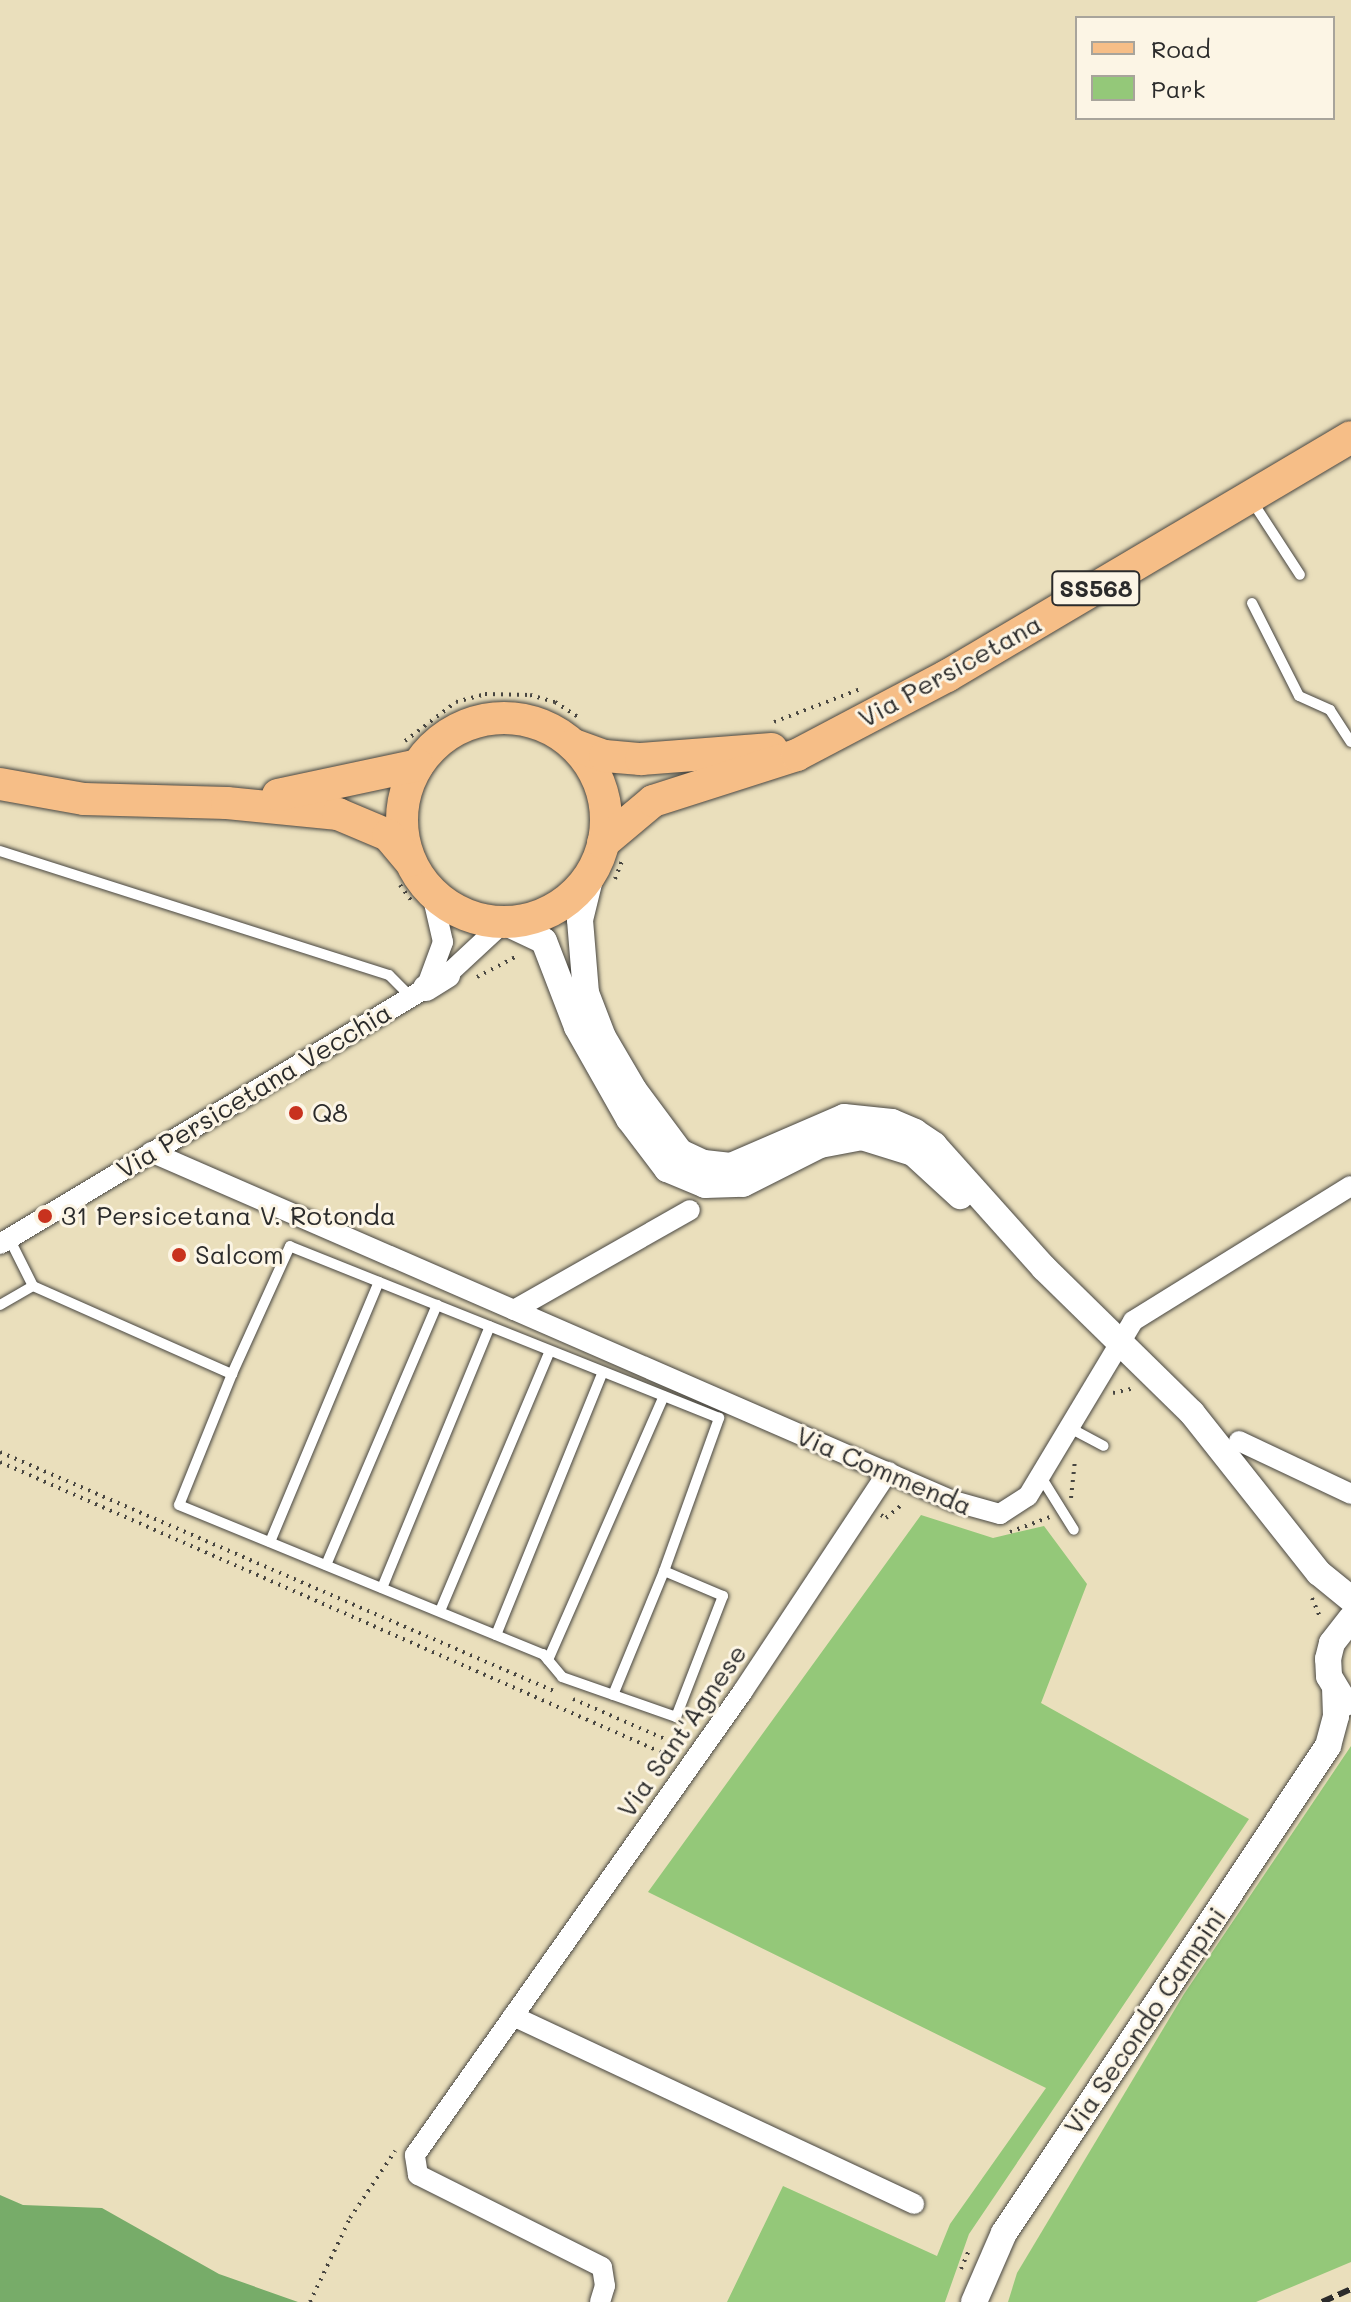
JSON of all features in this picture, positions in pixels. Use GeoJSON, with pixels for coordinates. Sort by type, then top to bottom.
{"type":"FeatureCollection","features":[{"type":"Feature","properties":{"kind":"main road","name":"Via Persicetana"},"geometry":{"type":"LineString","coordinates":[[504,922],[556,908],[598,857],[653,801],[759,770],[838,733],[947,676],[1351,437]]}},
{"type":"Feature","properties":{"kind":"main road","name":"Via Persicetana"},"geometry":{"type":"LineString","coordinates":[[409,755],[483,720],[532,721],[579,733],[605,756],[683,760],[750,754],[838,733]]}},
{"type":"Feature","properties":{"kind":"main road"},"geometry":{"type":"LineString","coordinates":[[579,733],[604,801],[598,857]]}},
{"type":"Feature","properties":{"kind":"main road"},"geometry":{"type":"LineString","coordinates":[[227,803],[409,755],[403,813],[403,871]]}},
{"type":"Feature","properties":{"kind":"main road"},"geometry":{"type":"LineString","coordinates":[[0,784],[84,799],[227,803],[351,818],[388,835],[403,871],[423,898],[465,914],[504,922]]}},
{"type":"Feature","properties":{"kind":"street"},"geometry":{"type":"LineString","coordinates":[[598,857],[580,920],[586,993],[626,1077],[680,1152],[704,1163],[731,1166],[832,1119],[866,1116],[892,1122],[934,1145],[1044,1268]]}},
{"type":"Feature","properties":{"kind":"street"},"geometry":{"type":"LineString","coordinates":[[423,898],[443,942],[428,987]]}},
{"type":"Feature","properties":{"kind":"street"},"geometry":{"type":"LineString","coordinates":[[504,922],[544,941],[577,1027],[629,1119],[667,1169],[705,1185],[743,1184],[834,1140],[875,1139],[913,1153],[1044,1268],[1202,1425],[1319,1573],[1351,1599]]}},
{"type":"Feature","properties":{"kind":"street","name":"Via Persicetana Vecchia"},"geometry":{"type":"LineString","coordinates":[[5,1241],[428,987],[504,922]]}},
{"type":"Feature","properties":{"kind":"street","name":"Via Commenda"},"geometry":{"type":"LineString","coordinates":[[151,1152],[982,1513],[1000,1514],[1017,1508],[1041,1477],[1120,1342],[1145,1311],[1351,1186]]}},
{"type":"Feature","properties":{"kind":"street"},"geometry":{"type":"LineString","coordinates":[[514,1310],[690,1210]]}},
{"type":"Feature","properties":{"kind":"street"},"geometry":{"type":"LineString","coordinates":[[1239,1441],[1351,1494]]}},
{"type":"Feature","properties":{"kind":"street","name":"Via Sant'Agnese"},"geometry":{"type":"LineString","coordinates":[[600,2302],[605,2276],[593,2260],[418,2175],[414,2164],[423,2142],[785,1630],[888,1472]]}},
{"type":"Feature","properties":{"kind":"street"},"geometry":{"type":"LineString","coordinates":[[1319,1573],[1333,1607],[1332,1643]]}},
{"type":"Feature","properties":{"kind":"street"},"geometry":{"type":"LineString","coordinates":[[1332,1643],[1351,1619]]}},
{"type":"Feature","properties":{"kind":"street","name":"Via Secondo Campini"},"geometry":{"type":"LineString","coordinates":[[974,2302],[1004,2233],[1328,1746],[1343,1700],[1329,1676],[1332,1643]]}},
{"type":"Feature","properties":{"kind":"street","name":"Via Secondo Campini"},"geometry":{"type":"LineString","coordinates":[[1328,1746],[1351,1729]]}},
{"type":"Feature","properties":{"kind":"street"},"geometry":{"type":"LineString","coordinates":[[513,2016],[914,2204]]}},
{"type":"Feature","properties":{"kind":"lane"},"geometry":{"type":"LineString","coordinates":[[1249,496],[1300,575]]}},
{"type":"Feature","properties":{"kind":"lane"},"geometry":{"type":"LineString","coordinates":[[1252,603],[1299,696],[1330,710],[1351,742]]}},
{"type":"Feature","properties":{"kind":"lane"},"geometry":{"type":"LineString","coordinates":[[0,851],[428,987]]}},
{"type":"Feature","properties":{"kind":"lane"},"geometry":{"type":"LineString","coordinates":[[5,1241],[33,1286],[232,1374]]}},
{"type":"Feature","properties":{"kind":"lane"},"geometry":{"type":"LineString","coordinates":[[613,1695],[664,1571],[719,1418],[290,1246],[232,1374],[179,1505],[496,1635],[548,1660],[562,1677],[613,1695],[676,1717],[723,1596],[664,1571]]}},
{"type":"Feature","properties":{"kind":"lane"},"geometry":{"type":"LineString","coordinates":[[270,1542],[379,1282]]}},
{"type":"Feature","properties":{"kind":"lane"},"geometry":{"type":"LineString","coordinates":[[0,1305],[33,1286]]}},
{"type":"Feature","properties":{"kind":"lane"},"geometry":{"type":"LineString","coordinates":[[326,1565],[437,1305]]}},
{"type":"Feature","properties":{"kind":"lane"},"geometry":{"type":"LineString","coordinates":[[382,1588],[490,1326]]}},
{"type":"Feature","properties":{"kind":"lane"},"geometry":{"type":"LineString","coordinates":[[440,1611],[550,1351]]}},
{"type":"Feature","properties":{"kind":"lane"},"geometry":{"type":"LineString","coordinates":[[496,1635],[603,1372]]}},
{"type":"Feature","properties":{"kind":"lane"},"geometry":{"type":"LineString","coordinates":[[548,1660],[664,1396]]}},
{"type":"Feature","properties":{"kind":"lane"},"geometry":{"type":"LineString","coordinates":[[1070,1428],[1104,1446]]}},
{"type":"Feature","properties":{"kind":"lane"},"geometry":{"type":"LineString","coordinates":[[1041,1477],[1074,1530]]}},
{"type":"Feature","properties":{"kind":"path"},"geometry":{"type":"LineString","coordinates":[[768,723],[874,684]]}},
{"type":"Feature","properties":{"kind":"path"},"geometry":{"type":"LineString","coordinates":[[409,755],[456,702],[485,694],[530,695],[555,702],[579,733]]}},
{"type":"Feature","properties":{"kind":"path"},"geometry":{"type":"LineString","coordinates":[[403,871],[423,898]]}},
{"type":"Feature","properties":{"kind":"path"},"geometry":{"type":"LineString","coordinates":[[0,1452],[692,1751]]}},
{"type":"Feature","properties":{"kind":"path"},"geometry":{"type":"LineString","coordinates":[[0,1462],[684,1762]]}},
{"type":"Feature","properties":{"kind":"green space"},"geometry":{"type":"Polygon","coordinates":[[[921,1515],[993,1538],[1044,1526],[1087,1584],[1041,1703],[1249,1819],[969,2234],[945,2302],[727,2302],[783,2186],[937,2256],[950,2224],[1046,2088],[648,1892],[921,1515]]]}},
{"type":"Feature","properties":{"kind":"green space"},"geometry":{"type":"Polygon","coordinates":[[[1351,1746],[1351,2262],[1256,2302],[1008,2302],[1017,2273],[1184,1994],[1351,1746]]]}},
{"type":"Feature","properties":{"kind":"green space"},"geometry":{"type":"Polygon","coordinates":[[[0,2195],[23,2205],[102,2208],[219,2274],[298,2302],[0,2302],[0,2195]]]}},
{"type":"Feature","properties":{"kind":"railway"},"geometry":{"type":"LineString","coordinates":[[1322,2302],[1351,2289]]}},
{"type":"Feature","properties":{"kind":"place","name":"Q8"},"geometry":{"type":"Point","coordinates":[296,1113]}},
{"type":"Feature","properties":{"kind":"place","name":"31 Persicetana V. Rotonda"},"geometry":{"type":"Point","coordinates":[45,1216]}},
{"type":"Feature","properties":{"kind":"place","name":"Salcom"},"geometry":{"type":"Point","coordinates":[179,1255]}}]}
